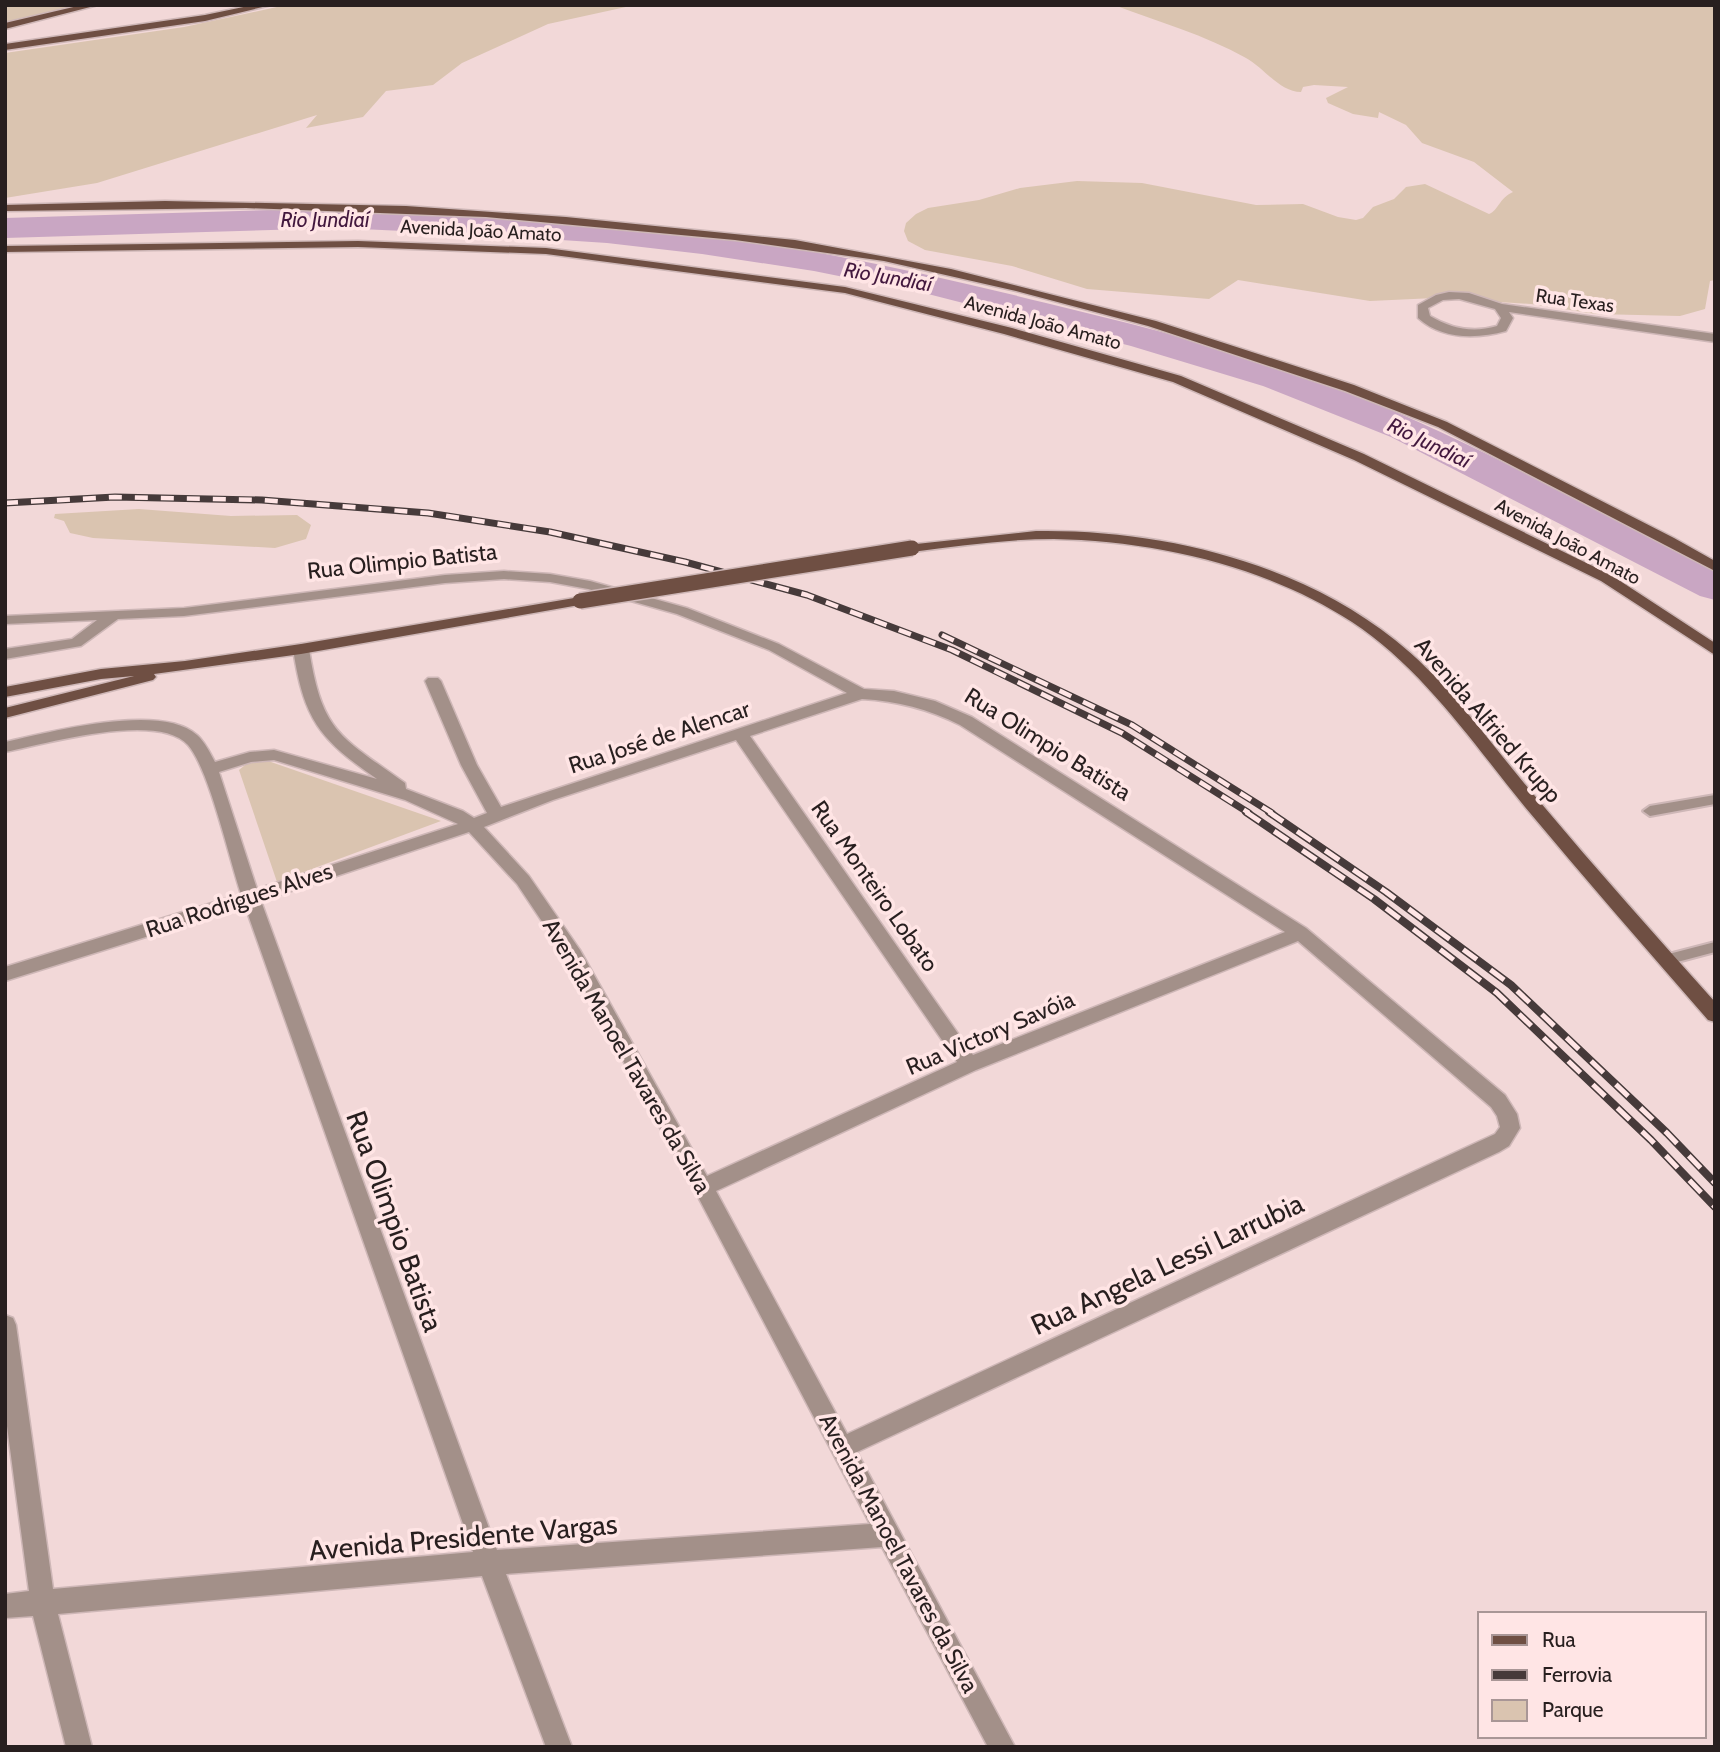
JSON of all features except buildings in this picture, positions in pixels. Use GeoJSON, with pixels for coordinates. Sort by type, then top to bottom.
{"type":"FeatureCollection","features":[{"type":"Feature","properties":{"kind":"main road"},"geometry":{"type":"LineString","coordinates":[[5,26],[94,5]]}},
{"type":"Feature","properties":{"kind":"main road"},"geometry":{"type":"LineString","coordinates":[[225,14],[247,5]]}},
{"type":"Feature","properties":{"kind":"main road"},"geometry":{"type":"LineString","coordinates":[[8,47],[225,14],[267,5]]}},
{"type":"Feature","properties":{"kind":"main road","name":"Avenida João Amato"},"geometry":{"type":"LineString","coordinates":[[5,208],[151,203],[366,208],[565,219],[711,234],[881,258],[1043,296],[1210,342],[1418,414],[1673,542],[1715,567]]}},
{"type":"Feature","properties":{"kind":"main road","name":"Avenida João Amato"},"geometry":{"type":"LineString","coordinates":[[5,249],[358,244],[546,251],[845,290],[1008,331],[1177,379],[1359,457],[1606,579],[1715,650]]}},
{"type":"Feature","properties":{"kind":"main road","name":"Avenida Alfried Krupp"},"geometry":{"type":"LineString","coordinates":[[185,666],[987,538],[1042,536],[1118,539],[1177,549],[1263,573],[1326,600],[1391,643],[1452,706],[1532,804],[1715,1015]]}},
{"type":"Feature","properties":{"kind":"main road"},"geometry":{"type":"LineString","coordinates":[[5,692],[101,674],[185,666]]}},
{"type":"Feature","properties":{"kind":"main road"},"geometry":{"type":"LineString","coordinates":[[5,713],[185,666]]}},
{"type":"Feature","properties":{"kind":"street","name":"Rua Texas"},"geometry":{"type":"LineString","coordinates":[[1499,307],[1507,318],[1502,328],[1485,334],[1462,334],[1439,328],[1424,318],[1422,307],[1432,299],[1466,296],[1499,307],[1715,338]]}},
{"type":"Feature","properties":{"kind":"street","name":"Rua Olimpio Batista"},"geometry":{"type":"LineString","coordinates":[[9,620],[184,612],[274,603],[444,579],[504,575],[550,578],[590,585],[682,611],[774,647],[861,694],[894,696],[934,706],[966,721],[1300,933],[1498,1101],[1507,1114],[1510,1128]]}},
{"type":"Feature","properties":{"kind":"street"},"geometry":{"type":"LineString","coordinates":[[5,654],[76,643],[114,615]]}},
{"type":"Feature","properties":{"kind":"street"},"geometry":{"type":"LineString","coordinates":[[301,649],[307,688],[322,724],[345,747],[411,796]]}},
{"type":"Feature","properties":{"kind":"street"},"geometry":{"type":"LineString","coordinates":[[433,681],[469,765],[497,815]]}},
{"type":"Feature","properties":{"kind":"street","name":"Rua José de Alencar"},"geometry":{"type":"LineString","coordinates":[[472,825],[861,694]]}},
{"type":"Feature","properties":{"kind":"street"},"geometry":{"type":"LineString","coordinates":[[5,747],[118,726],[156,724],[180,730],[191,738],[208,770],[250,898]]}},
{"type":"Feature","properties":{"kind":"street","name":"Rua Monteiro Lobato"},"geometry":{"type":"LineString","coordinates":[[741,735],[969,1065]]}},
{"type":"Feature","properties":{"kind":"street","name":"Avenida Manoel Tavares da Silva"},"geometry":{"type":"LineString","coordinates":[[208,770],[250,757],[274,755],[411,796],[457,815],[472,825],[523,880],[574,954],[703,1187],[1002,1747]]}},
{"type":"Feature","properties":{"kind":"street","name":"Rua Rodrigues Alves"},"geometry":{"type":"LineString","coordinates":[[5,974],[472,825]]}},
{"type":"Feature","properties":{"kind":"street","name":"Rua Olimpio Batista"},"geometry":{"type":"LineString","coordinates":[[250,898],[488,1563]]}},
{"type":"Feature","properties":{"kind":"street","name":"Rua Victory Savóia"},"geometry":{"type":"LineString","coordinates":[[703,1187],[969,1065],[1300,933]]}},
{"type":"Feature","properties":{"kind":"street","name":"Rua Angela Lessi Larrubia"},"geometry":{"type":"LineString","coordinates":[[844,1447],[1492,1146],[1502,1140],[1510,1128]]}},
{"type":"Feature","properties":{"kind":"street"},"geometry":{"type":"LineString","coordinates":[[5,1325],[43,1604],[79,1747]]}},
{"type":"Feature","properties":{"kind":"street","name":"Avenida Presidente Vargas"},"geometry":{"type":"LineString","coordinates":[[5,1606],[488,1563],[889,1535]]}},
{"type":"Feature","properties":{"kind":"street"},"geometry":{"type":"LineString","coordinates":[[488,1563],[559,1747]]}},
{"type":"Feature","properties":{"kind":"lane"},"geometry":{"type":"LineString","coordinates":[[1650,811],[1715,799]]}},
{"type":"Feature","properties":{"kind":"lane"},"geometry":{"type":"LineString","coordinates":[[1666,960],[1712,951]]}},
{"type":"Feature","properties":{"kind":"green space"},"geometry":{"type":"Polygon","coordinates":[[[5,5],[82,5],[5,22],[5,5]]]}},
{"type":"Feature","properties":{"kind":"green space"},"geometry":{"type":"Polygon","coordinates":[[[286,5],[635,5],[548,24],[462,63],[433,85],[386,91],[363,117],[306,128],[317,115],[97,183],[5,198],[5,53],[184,27],[286,5]]]}},
{"type":"Feature","properties":{"kind":"green space"},"geometry":{"type":"Polygon","coordinates":[[[1114,5],[1715,5],[1715,280],[1710,281],[1705,309],[1680,316],[1596,314],[1499,302],[1462,294],[1370,301],[1238,280],[1209,299],[1087,289],[1012,266],[925,250],[908,241],[904,231],[906,223],[928,208],[979,200],[1020,188],[1077,181],[1142,183],[1256,205],[1303,204],[1338,217],[1356,220],[1363,218],[1373,207],[1394,199],[1406,187],[1425,184],[1489,214],[1513,192],[1474,162],[1422,143],[1406,125],[1379,112],[1378,118],[1353,114],[1328,103],[1326,98],[1348,87],[1314,85],[1303,87],[1301,92],[1293,91],[1279,84],[1253,62],[1230,50],[1114,5]]]}},
{"type":"Feature","properties":{"kind":"green space"},"geometry":{"type":"Polygon","coordinates":[[[139,509],[231,516],[297,515],[311,525],[306,539],[275,548],[93,538],[70,533],[64,521],[54,518],[55,514],[139,509]]]}},
{"type":"Feature","properties":{"kind":"green space"},"geometry":{"type":"Polygon","coordinates":[[[267,760],[441,821],[277,882],[239,770],[250,761],[267,760]]]}},
{"type":"Feature","properties":{"kind":"waterway","name":"Rio Jundiaí"},"geometry":{"type":"LineString","coordinates":[[5,228],[339,218],[468,224],[607,233],[702,244],[814,261],[929,284],[1144,338],[1276,378],[1405,429],[1715,587]]}},
{"type":"Feature","properties":{"kind":"railway"},"geometry":{"type":"LineString","coordinates":[[5,503],[115,497],[262,500],[428,513],[550,532],[685,562],[807,595],[952,650],[1122,733],[1249,813]]}},
{"type":"Feature","properties":{"kind":"railway"},"geometry":{"type":"LineString","coordinates":[[942,635],[1132,725],[1272,813]]}},
{"type":"Feature","properties":{"kind":"railway"},"geometry":{"type":"LineString","coordinates":[[1246,812],[1374,899],[1497,993],[1651,1140],[1715,1207]]}},
{"type":"Feature","properties":{"kind":"railway"},"geometry":{"type":"LineString","coordinates":[[1269,812],[1386,892],[1511,985],[1667,1133],[1715,1183]]}}]}
